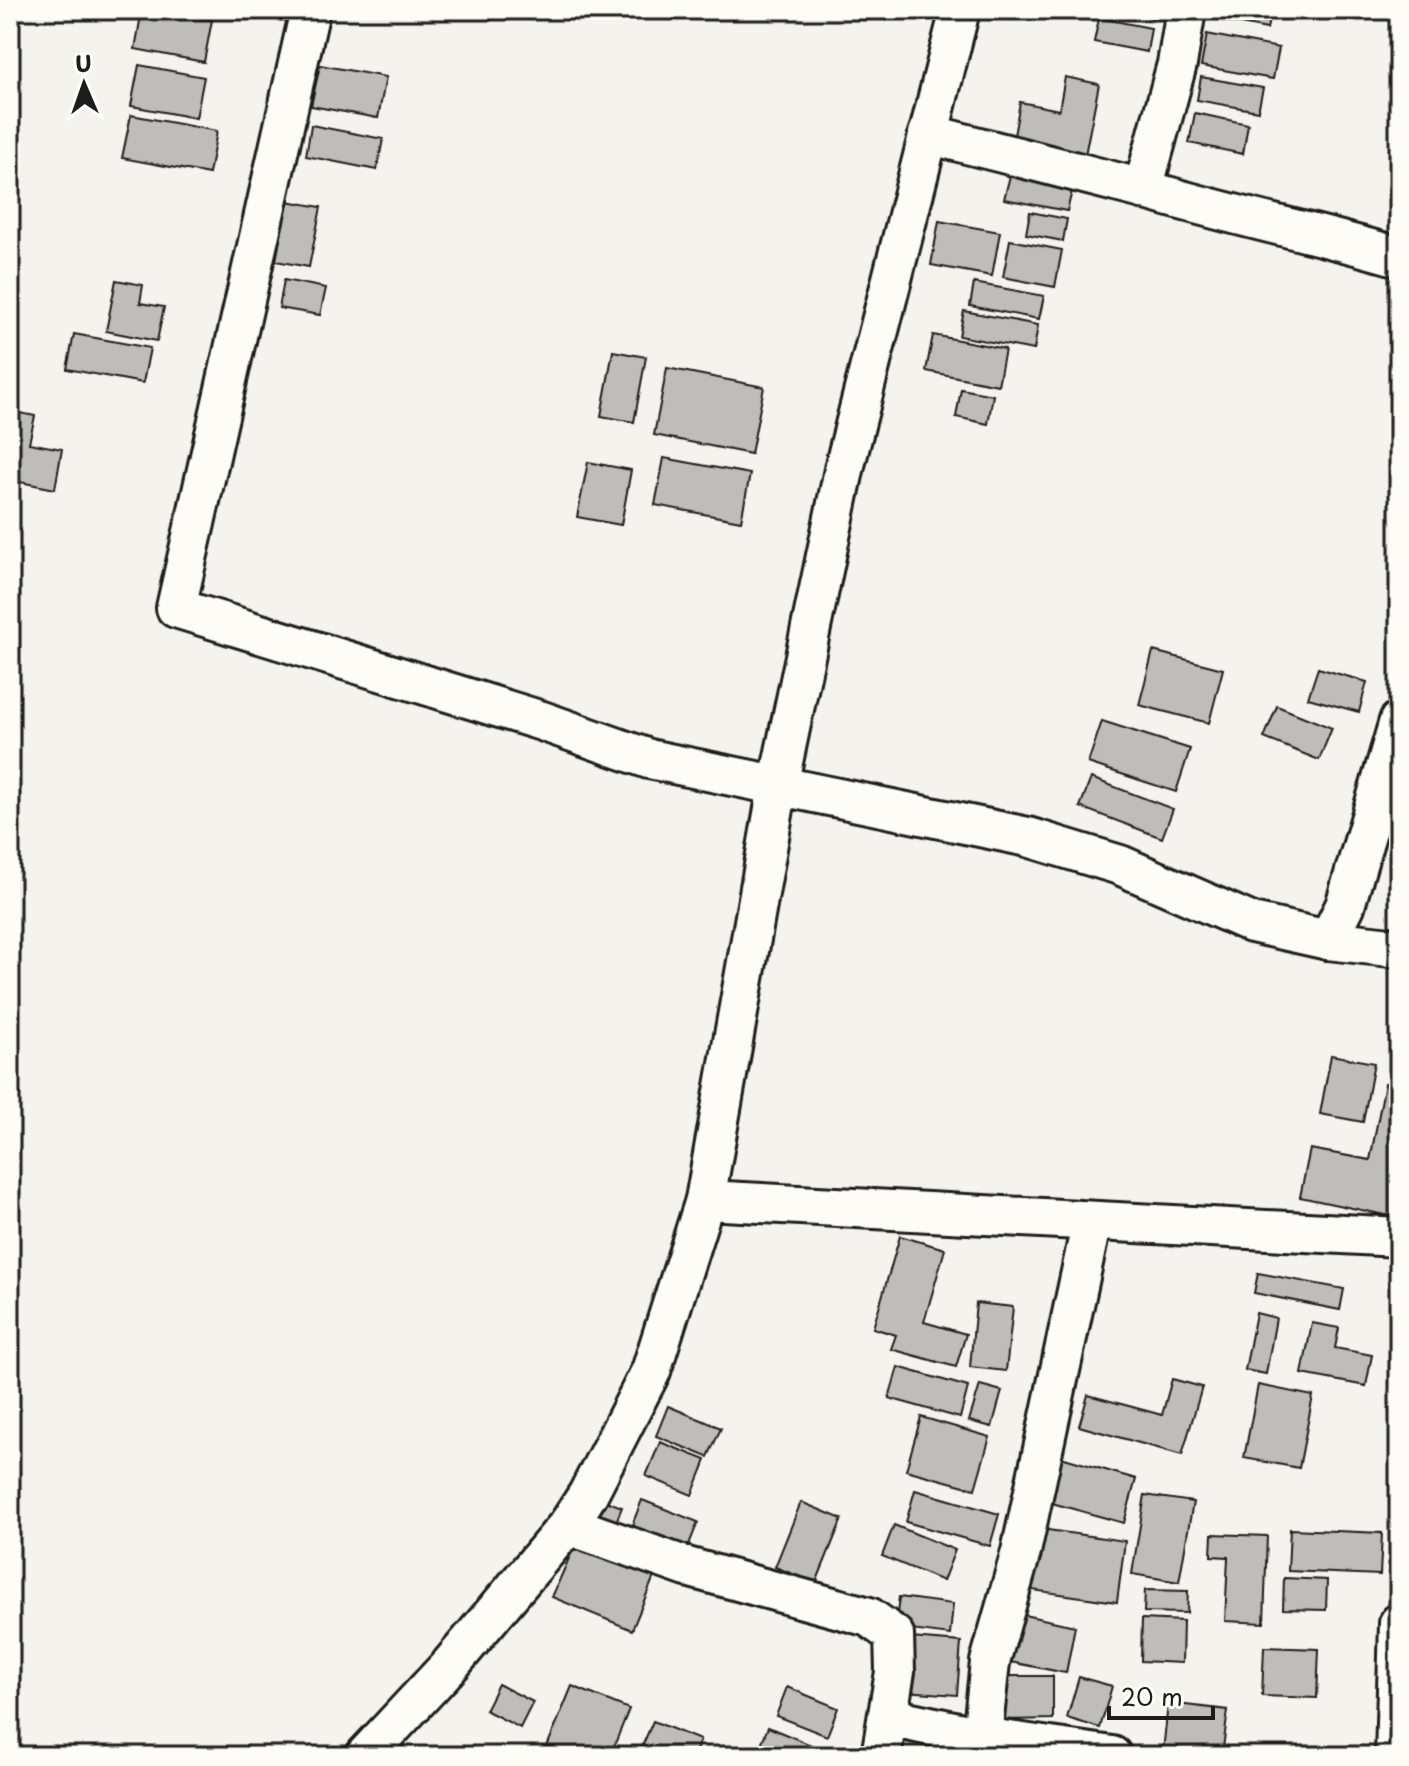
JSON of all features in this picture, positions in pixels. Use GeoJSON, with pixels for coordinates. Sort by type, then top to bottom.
{"type":"FeatureCollection","features":[{"type":"Feature","properties":{"kind":"street"},"geometry":{"type":"LineString","coordinates":[[310,10],[176,608],[542,721],[649,759],[893,806],[1028,837],[1120,865],[1252,923],[1328,940],[1399,948]]}},
{"type":"Feature","properties":{"kind":"street"},"geometry":{"type":"LineString","coordinates":[[365,1756],[451,1664],[568,1525],[588,1494],[651,1371],[705,1200],[778,786],[845,465],[960,10]]}},
{"type":"Feature","properties":{"kind":"street"},"geometry":{"type":"LineString","coordinates":[[1143,189],[1177,64],[1186,10]]}},
{"type":"Feature","properties":{"kind":"street"},"geometry":{"type":"LineString","coordinates":[[928,134],[1143,189],[1228,215],[1307,230],[1399,257]]}},
{"type":"Feature","properties":{"kind":"street"},"geometry":{"type":"LineString","coordinates":[[1328,940],[1345,906],[1399,721]]}},
{"type":"Feature","properties":{"kind":"street"},"geometry":{"type":"LineString","coordinates":[[705,1200],[1399,1237]]}},
{"type":"Feature","properties":{"kind":"street"},"geometry":{"type":"LineString","coordinates":[[982,1737],[990,1662],[1021,1552],[1092,1221]]}},
{"type":"Feature","properties":{"kind":"street"},"geometry":{"type":"LineString","coordinates":[[568,1525],[687,1567],[878,1621],[894,1635],[896,1649],[881,1756]]}},
{"type":"Feature","properties":{"kind":"street"},"geometry":{"type":"LineString","coordinates":[[1395,1756],[1399,1623]]}},
{"type":"Feature","properties":{"kind":"street"},"geometry":{"type":"LineString","coordinates":[[888,1717],[982,1737],[1112,1756]]}},
{"type":"Feature","properties":{"kind":"building"},"geometry":{"type":"Polygon","coordinates":[[[142,10],[212,20],[204,62],[135,49],[142,10]]]}},
{"type":"Feature","properties":{"kind":"building"},"geometry":{"type":"Polygon","coordinates":[[[1108,10],[1160,10],[1158,19],[1108,10]]]}},
{"type":"Feature","properties":{"kind":"building"},"geometry":{"type":"Polygon","coordinates":[[[1206,10],[1271,10],[1267,29],[1204,17],[1206,10]]]}},
{"type":"Feature","properties":{"kind":"building"},"geometry":{"type":"Polygon","coordinates":[[[1099,18],[1151,28],[1147,52],[1094,42],[1099,18]]]}},
{"type":"Feature","properties":{"kind":"building"},"geometry":{"type":"Polygon","coordinates":[[[1207,34],[1279,48],[1273,79],[1201,66],[1207,34]]]}},
{"type":"Feature","properties":{"kind":"building"},"geometry":{"type":"Polygon","coordinates":[[[139,65],[204,77],[196,118],[131,106],[139,65]]]}},
{"type":"Feature","properties":{"kind":"building"},"geometry":{"type":"Polygon","coordinates":[[[320,65],[386,77],[378,118],[311,106],[320,65]]]}},
{"type":"Feature","properties":{"kind":"building"},"geometry":{"type":"Polygon","coordinates":[[[1065,77],[1099,84],[1084,160],[1012,147],[1020,102],[1059,110],[1065,77]]]}},
{"type":"Feature","properties":{"kind":"building"},"geometry":{"type":"Polygon","coordinates":[[[1201,77],[1263,88],[1258,111],[1197,100],[1201,77]]]}},
{"type":"Feature","properties":{"kind":"building"},"geometry":{"type":"Polygon","coordinates":[[[1195,113],[1248,124],[1243,154],[1189,143],[1195,113]]]}},
{"type":"Feature","properties":{"kind":"building"},"geometry":{"type":"Polygon","coordinates":[[[131,115],[217,131],[209,174],[122,158],[131,115]]]}},
{"type":"Feature","properties":{"kind":"building"},"geometry":{"type":"Polygon","coordinates":[[[311,125],[383,139],[377,170],[306,156],[311,125]]]}},
{"type":"Feature","properties":{"kind":"building"},"geometry":{"type":"Polygon","coordinates":[[[1011,172],[1074,183],[1067,211],[1004,199],[1011,172]]]}},
{"type":"Feature","properties":{"kind":"building"},"geometry":{"type":"Polygon","coordinates":[[[287,201],[321,207],[309,267],[276,261],[287,201]]]}},
{"type":"Feature","properties":{"kind":"building"},"geometry":{"type":"Polygon","coordinates":[[[1030,212],[1067,219],[1063,241],[1026,234],[1030,212]]]}},
{"type":"Feature","properties":{"kind":"building"},"geometry":{"type":"Polygon","coordinates":[[[939,221],[1000,232],[992,276],[931,265],[939,221]]]}},
{"type":"Feature","properties":{"kind":"building"},"geometry":{"type":"Polygon","coordinates":[[[1010,240],[1062,250],[1055,287],[1003,277],[1010,240]]]}},
{"type":"Feature","properties":{"kind":"building"},"geometry":{"type":"Polygon","coordinates":[[[116,280],[143,285],[140,303],[164,307],[157,341],[106,331],[116,280]]]}},
{"type":"Feature","properties":{"kind":"building"},"geometry":{"type":"Polygon","coordinates":[[[284,280],[326,288],[320,315],[279,308],[284,280]]]}},
{"type":"Feature","properties":{"kind":"building"},"geometry":{"type":"Polygon","coordinates":[[[974,283],[1044,296],[1039,319],[970,306],[974,283]]]}},
{"type":"Feature","properties":{"kind":"building"},"geometry":{"type":"Polygon","coordinates":[[[964,311],[1038,325],[1034,350],[959,336],[964,311]]]}},
{"type":"Feature","properties":{"kind":"building"},"geometry":{"type":"Polygon","coordinates":[[[74,334],[150,348],[143,383],[67,369],[74,334]]]}},
{"type":"Feature","properties":{"kind":"building"},"geometry":{"type":"Polygon","coordinates":[[[933,335],[1005,349],[998,385],[926,371],[933,335]]]}},
{"type":"Feature","properties":{"kind":"building"},"geometry":{"type":"Polygon","coordinates":[[[613,351],[646,357],[634,422],[601,416],[613,351]]]}},
{"type":"Feature","properties":{"kind":"building"},"geometry":{"type":"Polygon","coordinates":[[[667,368],[764,387],[751,454],[654,435],[667,368]]]}},
{"type":"Feature","properties":{"kind":"building"},"geometry":{"type":"Polygon","coordinates":[[[961,389],[993,395],[988,424],[956,417],[961,389]]]}},
{"type":"Feature","properties":{"kind":"building"},"geometry":{"type":"Polygon","coordinates":[[[10,411],[35,416],[29,443],[62,449],[55,489],[10,480],[10,411]]]}},
{"type":"Feature","properties":{"kind":"building"},"geometry":{"type":"Polygon","coordinates":[[[664,458],[750,474],[741,521],[655,505],[664,458]]]}},
{"type":"Feature","properties":{"kind":"building"},"geometry":{"type":"Polygon","coordinates":[[[588,462],[631,470],[621,525],[577,517],[588,462]]]}},
{"type":"Feature","properties":{"kind":"building"},"geometry":{"type":"Polygon","coordinates":[[[1153,651],[1223,669],[1209,723],[1139,705],[1153,651]]]}},
{"type":"Feature","properties":{"kind":"building"},"geometry":{"type":"Polygon","coordinates":[[[1318,668],[1367,682],[1359,712],[1308,698],[1318,668]]]}},
{"type":"Feature","properties":{"kind":"building"},"geometry":{"type":"Polygon","coordinates":[[[1277,706],[1332,728],[1319,760],[1264,738],[1277,706]]]}},
{"type":"Feature","properties":{"kind":"building"},"geometry":{"type":"Polygon","coordinates":[[[1102,721],[1190,749],[1176,792],[1088,763],[1102,721]]]}},
{"type":"Feature","properties":{"kind":"building"},"geometry":{"type":"Polygon","coordinates":[[[1091,778],[1173,809],[1162,838],[1080,807],[1091,778]]]}},
{"type":"Feature","properties":{"kind":"building"},"geometry":{"type":"Polygon","coordinates":[[[1331,1055],[1374,1063],[1363,1122],[1320,1114],[1331,1055]]]}},
{"type":"Feature","properties":{"kind":"building"},"geometry":{"type":"Polygon","coordinates":[[[1385,1083],[1399,1086],[1399,1218],[1300,1197],[1310,1149],[1370,1160],[1385,1083]]]}},
{"type":"Feature","properties":{"kind":"building"},"geometry":{"type":"Polygon","coordinates":[[[900,1236],[945,1249],[924,1322],[966,1334],[956,1367],[891,1349],[896,1335],[873,1328],[900,1236]]]}},
{"type":"Feature","properties":{"kind":"building"},"geometry":{"type":"Polygon","coordinates":[[[1258,1273],[1344,1289],[1340,1310],[1254,1293],[1258,1273]]]}},
{"type":"Feature","properties":{"kind":"building"},"geometry":{"type":"Polygon","coordinates":[[[976,1303],[1013,1307],[1006,1371],[970,1367],[976,1303]]]}},
{"type":"Feature","properties":{"kind":"building"},"geometry":{"type":"Polygon","coordinates":[[[1256,1313],[1276,1318],[1266,1374],[1245,1370],[1256,1313]]]}},
{"type":"Feature","properties":{"kind":"building"},"geometry":{"type":"Polygon","coordinates":[[[1312,1323],[1339,1328],[1335,1348],[1372,1355],[1366,1386],[1302,1374],[1312,1323]]]}},
{"type":"Feature","properties":{"kind":"building"},"geometry":{"type":"Polygon","coordinates":[[[898,1367],[968,1387],[960,1418],[889,1398],[898,1367]]]}},
{"type":"Feature","properties":{"kind":"building"},"geometry":{"type":"Polygon","coordinates":[[[1172,1379],[1202,1387],[1182,1455],[1079,1426],[1088,1395],[1162,1415],[1172,1379]]]}},
{"type":"Feature","properties":{"kind":"building"},"geometry":{"type":"Polygon","coordinates":[[[980,1385],[1002,1391],[992,1427],[969,1421],[980,1385]]]}},
{"type":"Feature","properties":{"kind":"building"},"geometry":{"type":"Polygon","coordinates":[[[1258,1385],[1313,1396],[1299,1468],[1244,1458],[1258,1385]]]}},
{"type":"Feature","properties":{"kind":"building"},"geometry":{"type":"Polygon","coordinates":[[[668,1406],[721,1428],[708,1457],[656,1436],[668,1406]]]}},
{"type":"Feature","properties":{"kind":"building"},"geometry":{"type":"Polygon","coordinates":[[[921,1417],[990,1437],[975,1489],[906,1470],[921,1417]]]}},
{"type":"Feature","properties":{"kind":"building"},"geometry":{"type":"Polygon","coordinates":[[[660,1442],[706,1460],[692,1495],[646,1476],[660,1442]]]}},
{"type":"Feature","properties":{"kind":"building"},"geometry":{"type":"Polygon","coordinates":[[[1054,1455],[1136,1479],[1124,1523],[1041,1500],[1054,1455]]]}},
{"type":"Feature","properties":{"kind":"building"},"geometry":{"type":"Polygon","coordinates":[[[915,1490],[999,1514],[990,1546],[906,1522],[915,1490]]]}},
{"type":"Feature","properties":{"kind":"building"},"geometry":{"type":"Polygon","coordinates":[[[1145,1495],[1193,1502],[1179,1582],[1132,1574],[1145,1495]]]}},
{"type":"Feature","properties":{"kind":"building"},"geometry":{"type":"Polygon","coordinates":[[[598,1498],[622,1507],[612,1532],[589,1522],[598,1498]]]}},
{"type":"Feature","properties":{"kind":"building"},"geometry":{"type":"Polygon","coordinates":[[[642,1500],[698,1522],[684,1557],[628,1535],[642,1500]]]}},
{"type":"Feature","properties":{"kind":"building"},"geometry":{"type":"Polygon","coordinates":[[[801,1502],[842,1519],[816,1583],[775,1567],[801,1502]]]}},
{"type":"Feature","properties":{"kind":"building"},"geometry":{"type":"Polygon","coordinates":[[[894,1525],[955,1550],[943,1581],[882,1556],[894,1525]]]}},
{"type":"Feature","properties":{"kind":"building"},"geometry":{"type":"Polygon","coordinates":[[[1041,1529],[1125,1541],[1117,1602],[1032,1590],[1041,1529]]]}},
{"type":"Feature","properties":{"kind":"building"},"geometry":{"type":"Polygon","coordinates":[[[1290,1529],[1382,1533],[1380,1575],[1288,1571],[1290,1529]]]}},
{"type":"Feature","properties":{"kind":"building"},"geometry":{"type":"Polygon","coordinates":[[[1212,1534],[1267,1536],[1264,1623],[1225,1621],[1228,1557],[1211,1556],[1212,1534]]]}},
{"type":"Feature","properties":{"kind":"building"},"geometry":{"type":"Polygon","coordinates":[[[576,1542],[655,1574],[632,1630],[552,1597],[576,1542]]]}},
{"type":"Feature","properties":{"kind":"building"},"geometry":{"type":"Polygon","coordinates":[[[1284,1578],[1327,1580],[1326,1610],[1283,1609],[1284,1578]]]}},
{"type":"Feature","properties":{"kind":"building"},"geometry":{"type":"Polygon","coordinates":[[[1145,1590],[1188,1591],[1187,1613],[1144,1612],[1145,1590]]]}},
{"type":"Feature","properties":{"kind":"building"},"geometry":{"type":"Polygon","coordinates":[[[899,1597],[953,1604],[950,1635],[895,1628],[899,1597]]]}},
{"type":"Feature","properties":{"kind":"building"},"geometry":{"type":"Polygon","coordinates":[[[1010,1612],[1075,1626],[1066,1673],[1000,1660],[1010,1612]]]}},
{"type":"Feature","properties":{"kind":"building"},"geometry":{"type":"Polygon","coordinates":[[[1142,1619],[1183,1621],[1182,1663],[1141,1661],[1142,1619]]]}},
{"type":"Feature","properties":{"kind":"building"},"geometry":{"type":"Polygon","coordinates":[[[910,1638],[961,1642],[957,1695],[905,1691],[910,1638]]]}},
{"type":"Feature","properties":{"kind":"building"},"geometry":{"type":"Polygon","coordinates":[[[1264,1647],[1319,1649],[1317,1698],[1262,1696],[1264,1647]]]}},
{"type":"Feature","properties":{"kind":"building"},"geometry":{"type":"Polygon","coordinates":[[[1000,1676],[1053,1676],[1053,1719],[1001,1720],[1000,1676]]]}},
{"type":"Feature","properties":{"kind":"building"},"geometry":{"type":"Polygon","coordinates":[[[1079,1677],[1112,1686],[1100,1728],[1067,1718],[1079,1677]]]}},
{"type":"Feature","properties":{"kind":"building"},"geometry":{"type":"Polygon","coordinates":[[[498,1684],[533,1702],[520,1728],[485,1710],[498,1684]]]}},
{"type":"Feature","properties":{"kind":"building"},"geometry":{"type":"Polygon","coordinates":[[[572,1686],[629,1709],[610,1756],[563,1756],[546,1749],[572,1686]]]}},
{"type":"Feature","properties":{"kind":"building"},"geometry":{"type":"Polygon","coordinates":[[[787,1687],[838,1708],[827,1736],[776,1716],[787,1687]]]}},
{"type":"Feature","properties":{"kind":"building"},"geometry":{"type":"Polygon","coordinates":[[[1168,1703],[1228,1710],[1222,1756],[1163,1752],[1168,1703]]]}},
{"type":"Feature","properties":{"kind":"building"},"geometry":{"type":"Polygon","coordinates":[[[653,1721],[700,1740],[694,1756],[638,1756],[653,1721]]]}},
{"type":"Feature","properties":{"kind":"building"},"geometry":{"type":"Polygon","coordinates":[[[768,1727],[821,1749],[819,1756],[783,1756],[760,1747],[768,1727]]]}}]}
